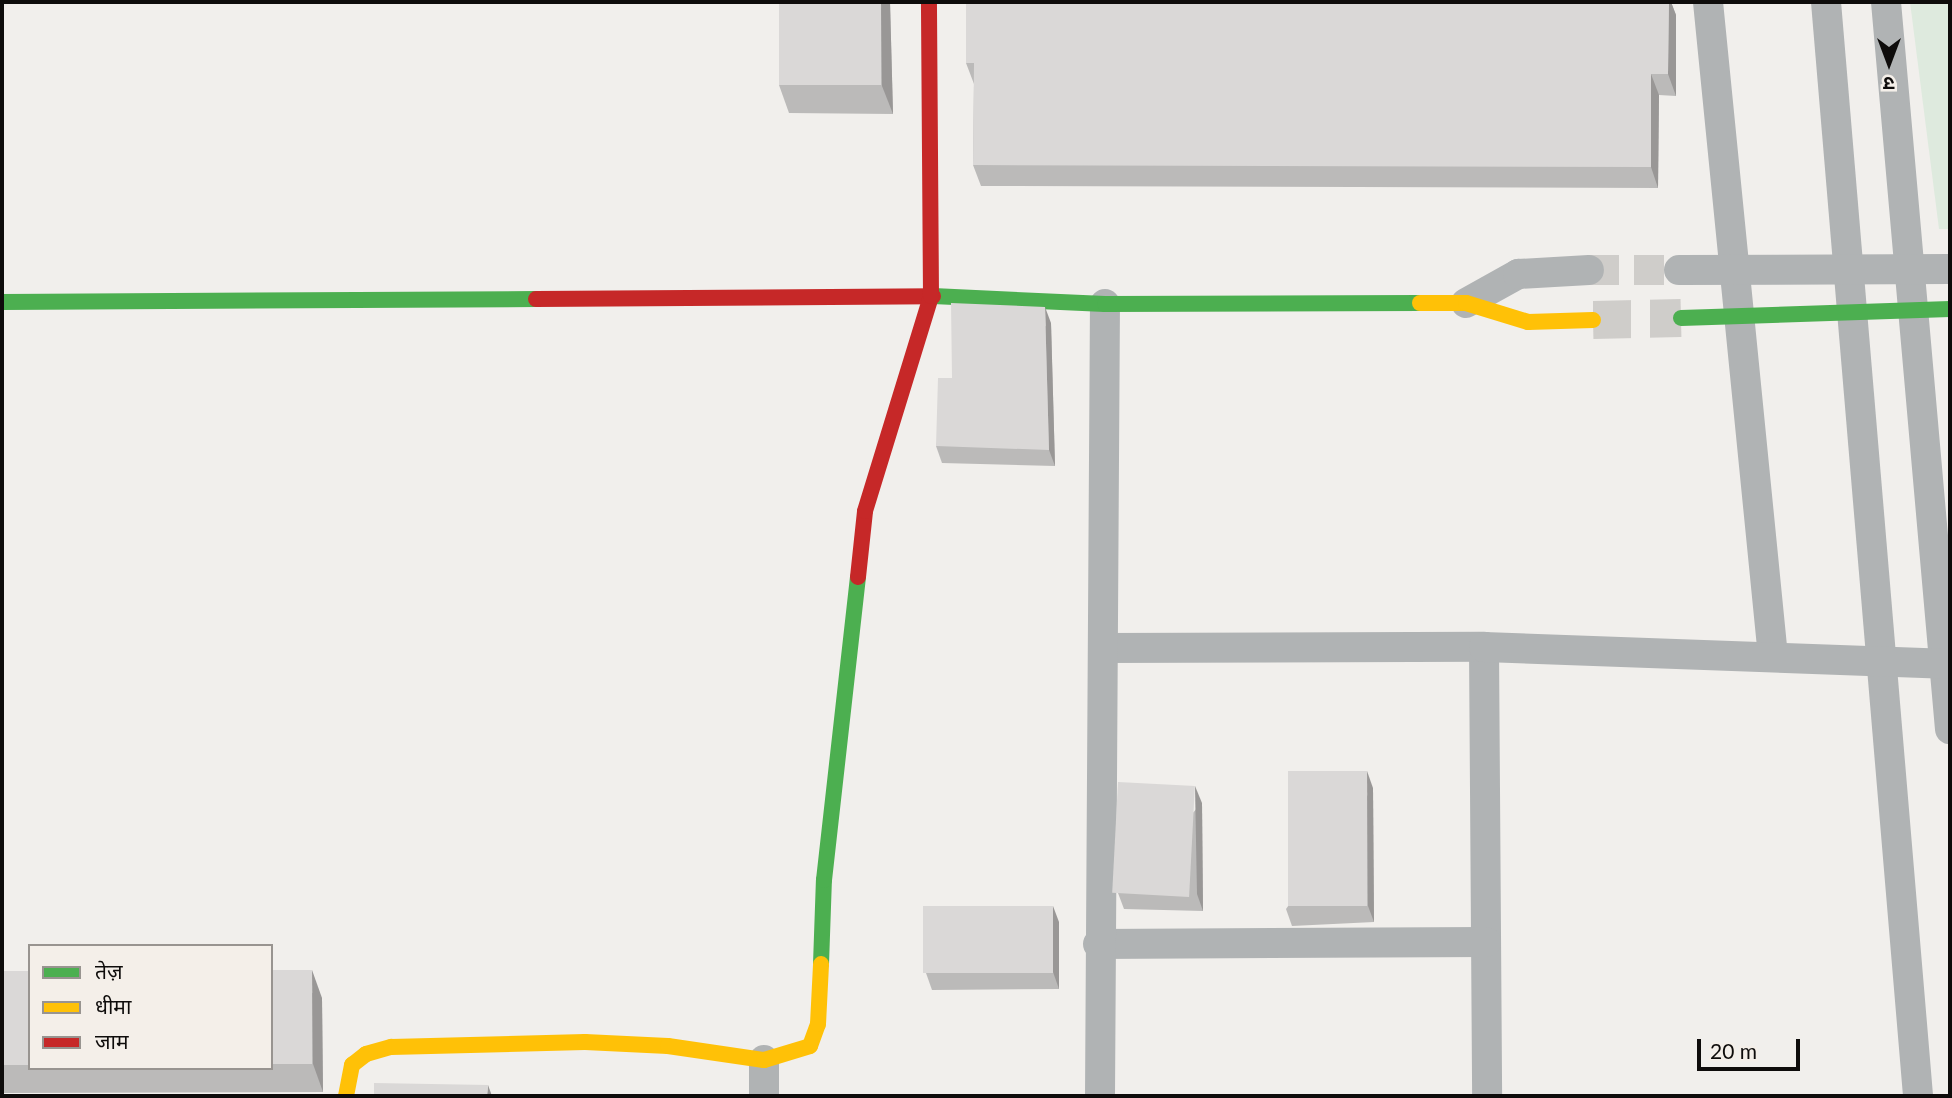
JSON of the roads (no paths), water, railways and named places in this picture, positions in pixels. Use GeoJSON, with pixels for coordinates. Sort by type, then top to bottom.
{"type":"FeatureCollection","features":[{"type":"Feature","properties":{"kind":"street"},"geometry":{"type":"LineString","coordinates":[[346,1096],[352,1065],[366,1054],[391,1047],[585,1042],[668,1046],[764,1060],[810,1046],[818,1024],[824,880],[865,511],[931,296],[929,2]]}},
{"type":"Feature","properties":{"kind":"street"},"geometry":{"type":"LineString","coordinates":[[1708,2],[1773,657]]}},
{"type":"Feature","properties":{"kind":"street"},"geometry":{"type":"LineString","coordinates":[[1826,2],[1855,312],[1918,1096]]}},
{"type":"Feature","properties":{"kind":"street"},"geometry":{"type":"LineString","coordinates":[[1886,2],[1950,729]]}},
{"type":"Feature","properties":{"kind":"street"},"geometry":{"type":"LineString","coordinates":[[1466,303],[1518,274],[1589,270]]}},
{"type":"Feature","properties":{"kind":"street"},"geometry":{"type":"LineString","coordinates":[[1679,270],[1950,270]]}},
{"type":"Feature","properties":{"kind":"street"},"geometry":{"type":"LineString","coordinates":[[2,302],[931,296],[1105,304],[1466,303],[1528,322],[1593,320]]}},
{"type":"Feature","properties":{"kind":"street"},"geometry":{"type":"LineString","coordinates":[[1100,1096],[1098,944],[1105,648],[1105,304]]}},
{"type":"Feature","properties":{"kind":"street"},"geometry":{"type":"LineString","coordinates":[[1681,318],[1950,309]]}},
{"type":"Feature","properties":{"kind":"street"},"geometry":{"type":"LineString","coordinates":[[1105,648],[1484,647],[1944,664]]}},
{"type":"Feature","properties":{"kind":"street"},"geometry":{"type":"LineString","coordinates":[[1484,647],[1487,1096]]}},
{"type":"Feature","properties":{"kind":"street"},"geometry":{"type":"LineString","coordinates":[[1098,944],[1486,942]]}},
{"type":"Feature","properties":{"kind":"street"},"geometry":{"type":"LineString","coordinates":[[764,1060],[764,1096]]}},
{"type":"Feature","properties":{"kind":"tunnel"},"geometry":{"type":"LineString","coordinates":[[1589,270],[1679,270]]}},
{"type":"Feature","properties":{"kind":"tunnel"},"geometry":{"type":"LineString","coordinates":[[1593,320],[1681,318]]}}]}
